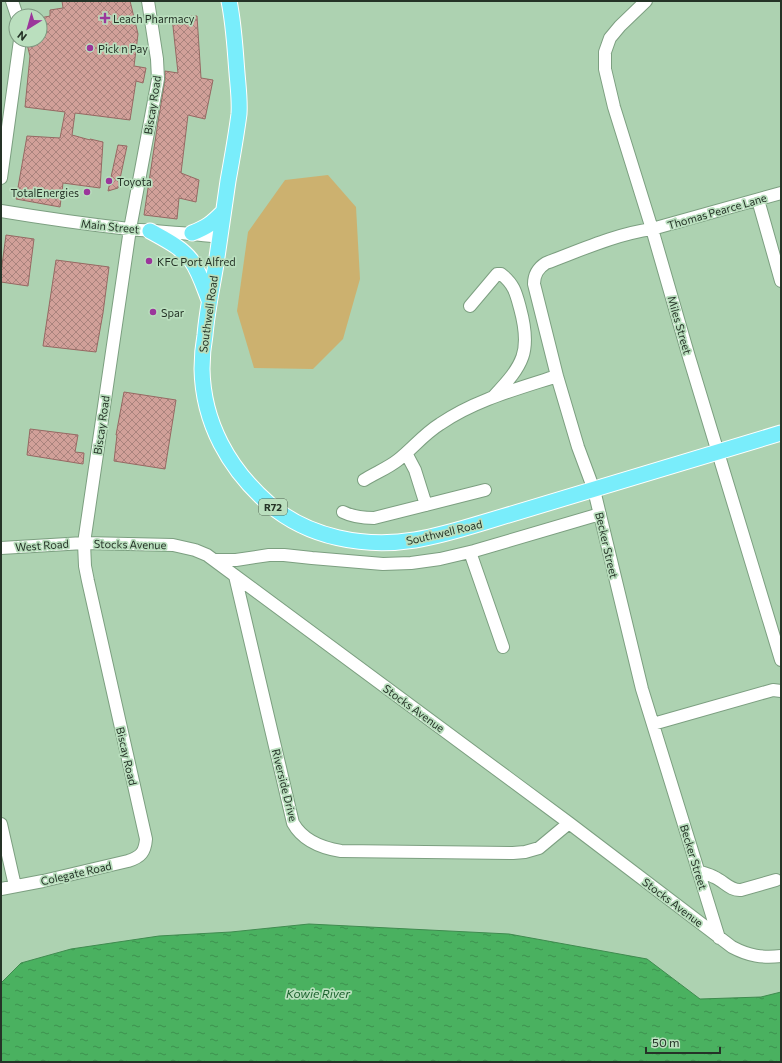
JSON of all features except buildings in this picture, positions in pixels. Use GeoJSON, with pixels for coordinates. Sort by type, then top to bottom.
{"type":"FeatureCollection","features":[{"type":"Feature","properties":{"kind":"main road","name":"Southwell Road"},"geometry":{"type":"LineString","coordinates":[[229,1],[236,49],[239,112],[210,300],[202,356],[202,370],[206,402],[215,432],[222,447],[232,463],[252,487],[284,515],[320,533],[351,541],[390,543],[416,540],[444,534],[781,433]]}},
{"type":"Feature","properties":{"kind":"main road"},"geometry":{"type":"LineString","coordinates":[[192,233],[210,225],[223,212]]}},
{"type":"Feature","properties":{"kind":"main road"},"geometry":{"type":"LineString","coordinates":[[150,231],[186,254],[200,277],[210,300]]}},
{"type":"Feature","properties":{"kind":"street","name":"Biscay Road"},"geometry":{"type":"LineString","coordinates":[[145,847],[146,839],[88,581],[85,566],[84,543],[130,229],[158,79],[158,59],[148,1]]}},
{"type":"Feature","properties":{"kind":"street","name":"Miles Street"},"geometry":{"type":"LineString","coordinates":[[646,1],[620,26],[610,38],[605,52],[604,70],[781,660]]}},
{"type":"Feature","properties":{"kind":"street"},"geometry":{"type":"LineString","coordinates":[[1,178],[19,48]]}},
{"type":"Feature","properties":{"kind":"street","name":"Thomas Pearce Lane"},"geometry":{"type":"LineString","coordinates":[[652,229],[781,193]]}},
{"type":"Feature","properties":{"kind":"street"},"geometry":{"type":"LineString","coordinates":[[758,200],[781,281]]}},
{"type":"Feature","properties":{"kind":"street","name":"Main Street"},"geometry":{"type":"LineString","coordinates":[[1,211],[56,220],[130,229],[192,233],[220,237]]}},
{"type":"Feature","properties":{"kind":"street","name":"Becker Street"},"geometry":{"type":"LineString","coordinates":[[652,229],[621,235],[546,263],[537,270],[534,284],[557,376],[578,447],[594,490],[642,689],[719,938]]}},
{"type":"Feature","properties":{"kind":"street"},"geometry":{"type":"LineString","coordinates":[[470,306],[497,274],[501,274],[515,289],[524,321],[526,347],[524,354],[519,366],[504,386],[493,397]]}},
{"type":"Feature","properties":{"kind":"street"},"geometry":{"type":"LineString","coordinates":[[364,480],[392,465],[425,434],[440,423],[480,402],[557,376]]}},
{"type":"Feature","properties":{"kind":"street"},"geometry":{"type":"LineString","coordinates":[[406,453],[415,470],[426,505]]}},
{"type":"Feature","properties":{"kind":"street"},"geometry":{"type":"LineString","coordinates":[[343,512],[351,516],[374,518],[485,490]]}},
{"type":"Feature","properties":{"kind":"street","name":"Southwell Road"},"geometry":{"type":"LineString","coordinates":[[214,560],[236,560],[269,555],[284,555],[383,564],[410,563],[440,559],[470,552],[600,514]]}},
{"type":"Feature","properties":{"kind":"street","name":"West Road"},"geometry":{"type":"LineString","coordinates":[[1,548],[84,543]]}},
{"type":"Feature","properties":{"kind":"street","name":"Stocks Avenue"},"geometry":{"type":"LineString","coordinates":[[84,543],[173,545],[195,550],[207,555],[569,823],[719,938],[742,953],[752,956],[781,956]]}},
{"type":"Feature","properties":{"kind":"street"},"geometry":{"type":"LineString","coordinates":[[470,552],[503,647]]}},
{"type":"Feature","properties":{"kind":"street","name":"Riverside Drive"},"geometry":{"type":"LineString","coordinates":[[235,576],[293,823],[302,835],[320,846],[341,851],[513,853],[525,852],[539,848],[569,823]]}},
{"type":"Feature","properties":{"kind":"street"},"geometry":{"type":"LineString","coordinates":[[653,724],[773,690],[781,691]]}},
{"type":"Feature","properties":{"kind":"street"},"geometry":{"type":"LineString","coordinates":[[1,824],[14,886]]}},
{"type":"Feature","properties":{"kind":"street","name":"Colegate Road"},"geometry":{"type":"LineString","coordinates":[[1,889],[43,881],[135,859],[141,855],[145,847]]}},
{"type":"Feature","properties":{"kind":"street"},"geometry":{"type":"LineString","coordinates":[[698,871],[715,877],[737,890],[776,880]]}},
{"type":"Feature","properties":{"kind":"shaded area"},"geometry":{"type":"Polygon","coordinates":[[[328,175],[356,207],[360,279],[343,339],[313,369],[254,368],[237,311],[248,232],[285,180],[328,175]]]}},
{"type":"Feature","properties":{"kind":"water","name":"Kowie River"},"geometry":{"type":"Polygon","coordinates":[[[309,924],[509,934],[647,959],[700,999],[761,997],[781,992],[781,1062],[1,1062],[1,983],[21,963],[71,949],[159,936],[231,932],[309,924]]]}},
{"type":"Feature","properties":{"kind":"place","name":"Leach Pharmacy"},"geometry":{"type":"Point","coordinates":[105,18]}},
{"type":"Feature","properties":{"kind":"place","name":"Pick n Pay"},"geometry":{"type":"Point","coordinates":[90,48]}},
{"type":"Feature","properties":{"kind":"place","name":"Toyota"},"geometry":{"type":"Point","coordinates":[109,181]}},
{"type":"Feature","properties":{"kind":"place","name":"TotalEnergies"},"geometry":{"type":"Point","coordinates":[87,192]}},
{"type":"Feature","properties":{"kind":"place","name":"KFC Port Alfred"},"geometry":{"type":"Point","coordinates":[149,261]}},
{"type":"Feature","properties":{"kind":"place","name":"Spar"},"geometry":{"type":"Point","coordinates":[153,312]}}]}
